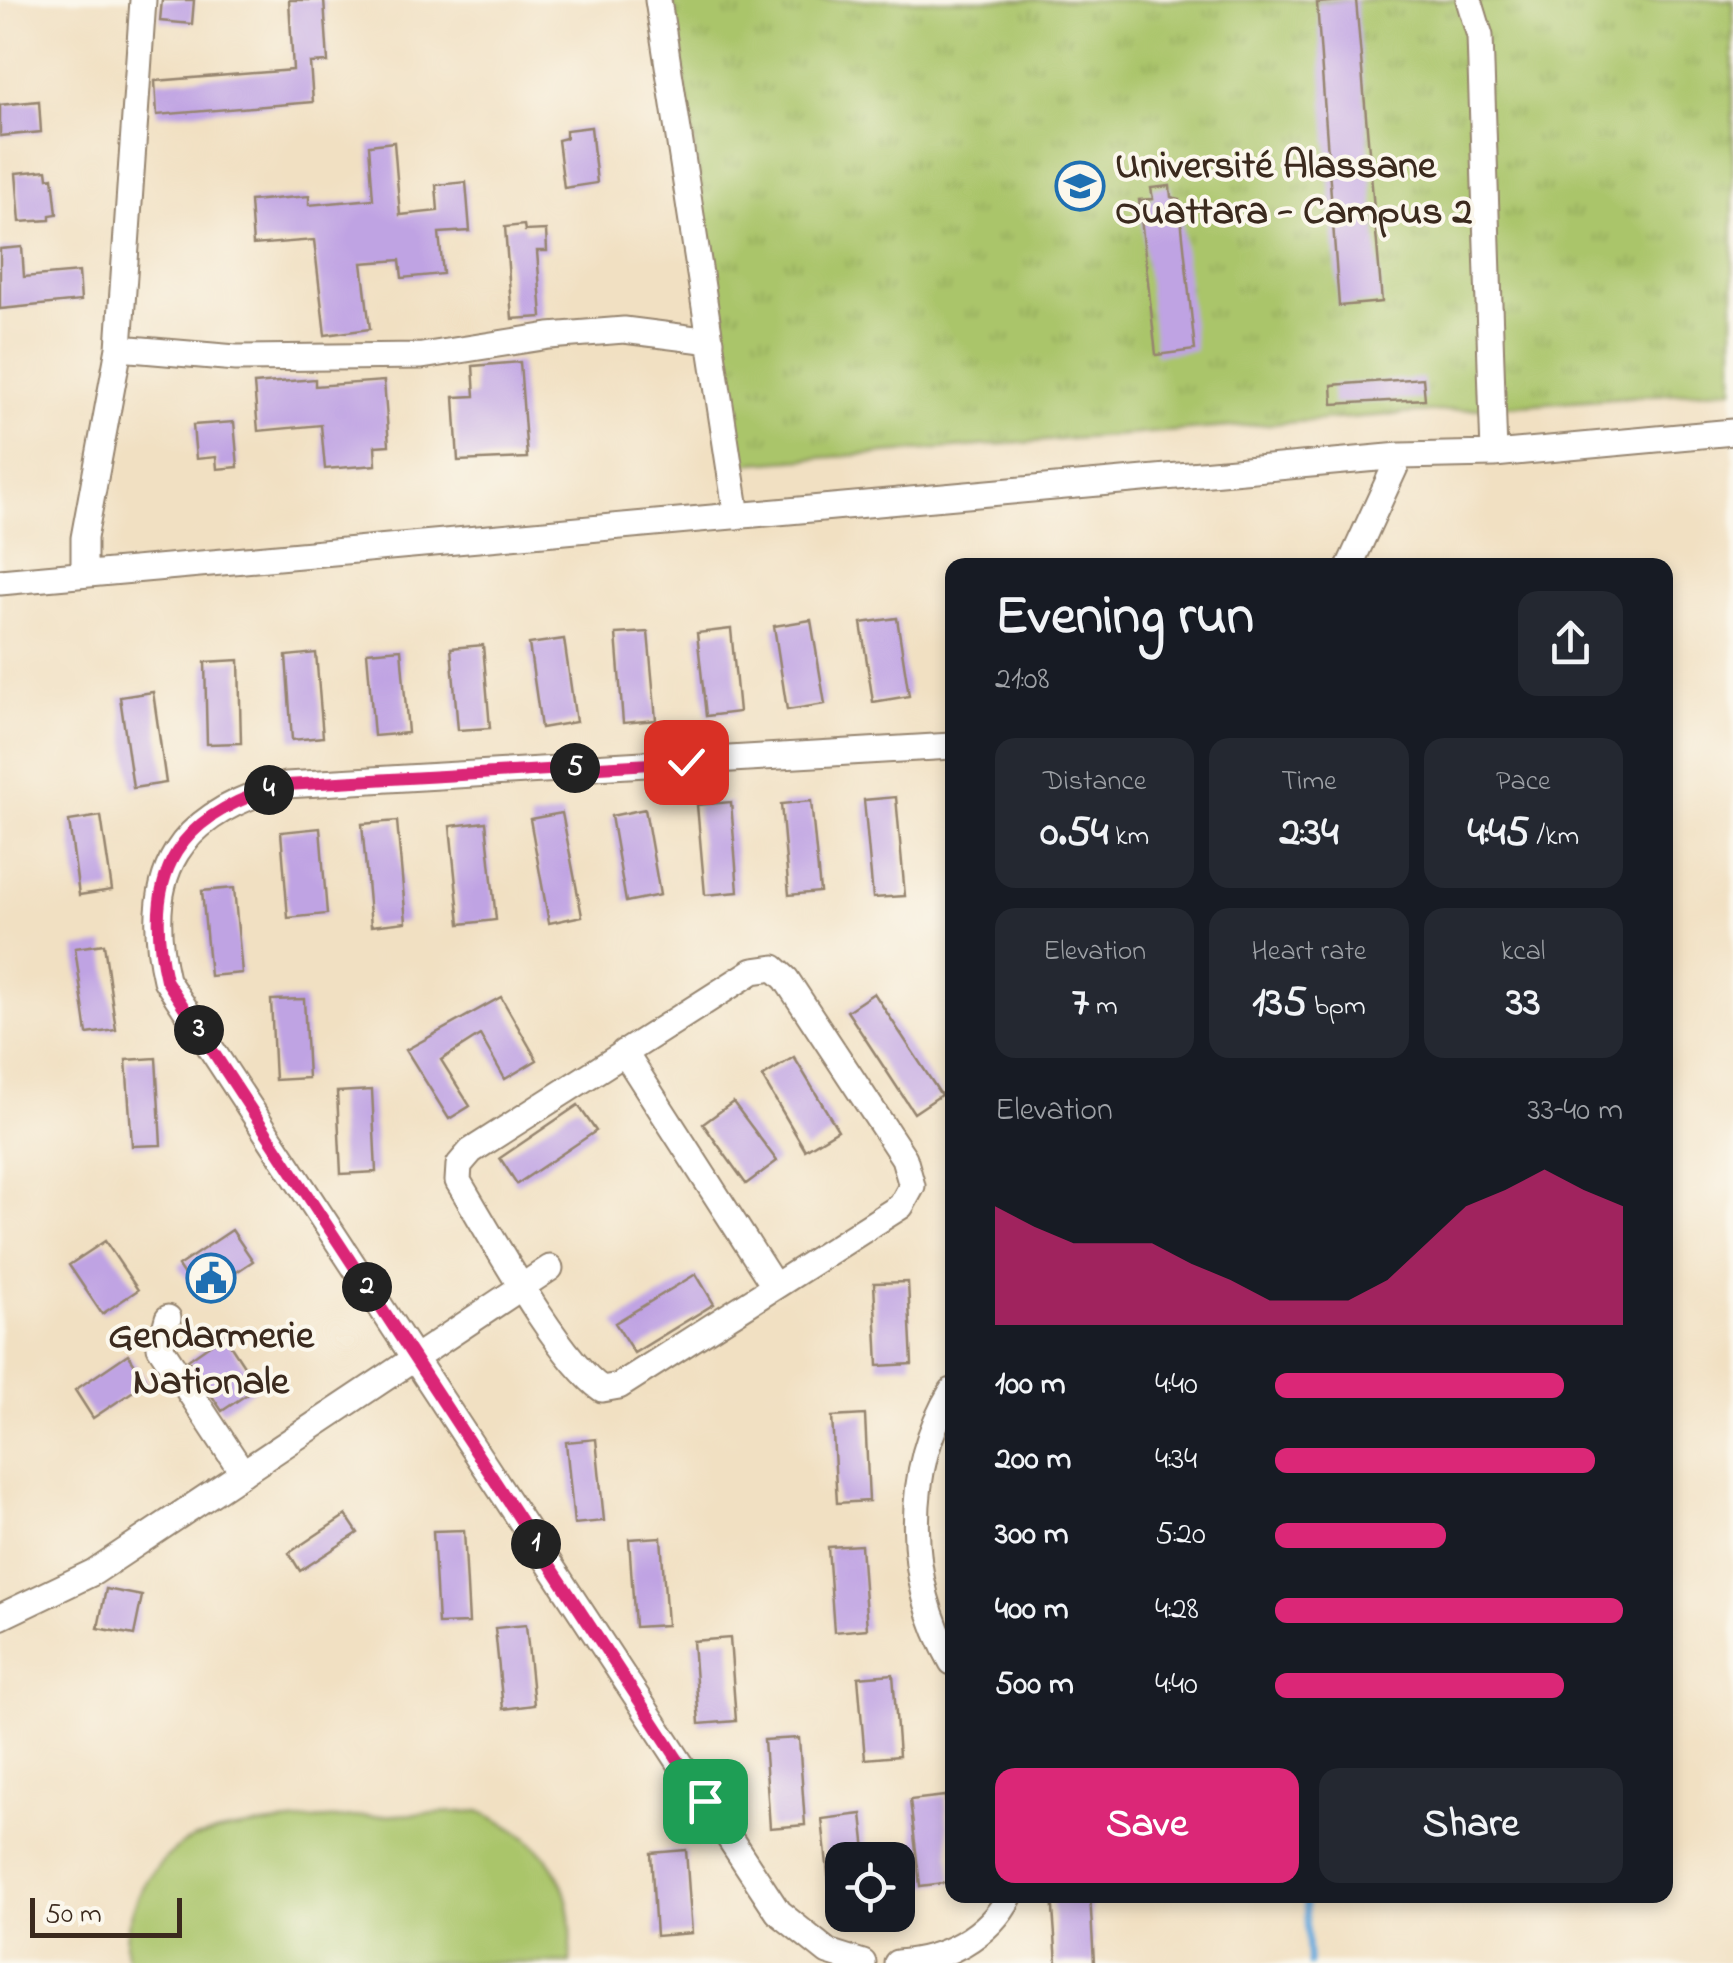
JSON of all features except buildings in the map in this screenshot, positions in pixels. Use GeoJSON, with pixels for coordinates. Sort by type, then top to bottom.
{"type":"FeatureCollection","features":[{"type":"Feature","properties":{"kind":"street"},"geometry":{"type":"LineString","coordinates":[[84,574],[84,538],[119,348],[144,0]]}},
{"type":"Feature","properties":{"kind":"street"},"geometry":{"type":"LineString","coordinates":[[658,0],[738,516]]}},
{"type":"Feature","properties":{"kind":"street"},"geometry":{"type":"LineString","coordinates":[[1469,0],[1480,36],[1494,454]]}},
{"type":"Feature","properties":{"kind":"street"},"geometry":{"type":"LineString","coordinates":[[119,348],[236,358],[422,356],[549,336],[624,330],[711,341]]}},
{"type":"Feature","properties":{"kind":"street"},"geometry":{"type":"LineString","coordinates":[[0,582],[1400,456],[1494,454],[1733,432]]}},
{"type":"Feature","properties":{"kind":"street"},"geometry":{"type":"LineString","coordinates":[[1353,558],[1400,456]]}},
{"type":"Feature","properties":{"kind":"street"},"geometry":{"type":"LineString","coordinates":[[863,1963],[828,1952],[778,1912],[166,980],[156,936],[158,904],[180,846],[200,823],[240,797],[286,785],[945,746]]}},
{"type":"Feature","properties":{"kind":"street"},"geometry":{"type":"LineString","coordinates":[[774,968],[786,979],[904,1158],[912,1186],[901,1206],[773,1284],[619,1386],[602,1389],[584,1377],[523,1285],[458,1182],[459,1165],[471,1151],[753,971],[774,968]]}},
{"type":"Feature","properties":{"kind":"street"},"geometry":{"type":"LineString","coordinates":[[624,1052],[773,1284]]}},
{"type":"Feature","properties":{"kind":"street"},"geometry":{"type":"LineString","coordinates":[[0,1616],[94,1572],[550,1268]]}},
{"type":"Feature","properties":{"kind":"street"},"geometry":{"type":"LineString","coordinates":[[168,1318],[160,1348],[242,1472]]}},
{"type":"Feature","properties":{"kind":"street"},"geometry":{"type":"LineString","coordinates":[[940,1606],[916,1536],[925,1457],[945,1408]]}},
{"type":"Feature","properties":{"kind":"street"},"geometry":{"type":"LineString","coordinates":[[897,1963],[926,1961],[968,1942],[1006,1903]]}},
{"type":"Feature","properties":{"kind":"green space","name":"Université Alassane Ouattara - Campus 2"},"geometry":{"type":"Polygon","coordinates":[[[673,0],[1733,0],[1733,389],[740,464],[673,0]]]}},
{"type":"Feature","properties":{"kind":"green space"},"geometry":{"type":"Polygon","coordinates":[[[479,1811],[525,1837],[554,1869],[569,1910],[570,1963],[128,1963],[127,1930],[139,1896],[158,1866],[183,1844],[205,1835],[279,1823],[479,1811]]]}},
{"type":"Feature","properties":{"kind":"waterway"},"geometry":{"type":"LineString","coordinates":[[1305,1903],[1309,1963]]}},
{"type":"Feature","properties":{"kind":"place","name":"Université Alassane Ouattara - Campus 2"},"geometry":{"type":"Point","coordinates":[1080,186]}},
{"type":"Feature","properties":{"kind":"place","name":"Gendarmerie Nationale"},"geometry":{"type":"Point","coordinates":[211,1278]}},
{"type":"Feature","properties":{"kind":"route"},"geometry":{"type":"LineString","coordinates":[[686,762],[286,785],[240,797],[200,823],[180,846],[166,874],[158,904],[156,936],[166,980],[705,1801]]}}]}
